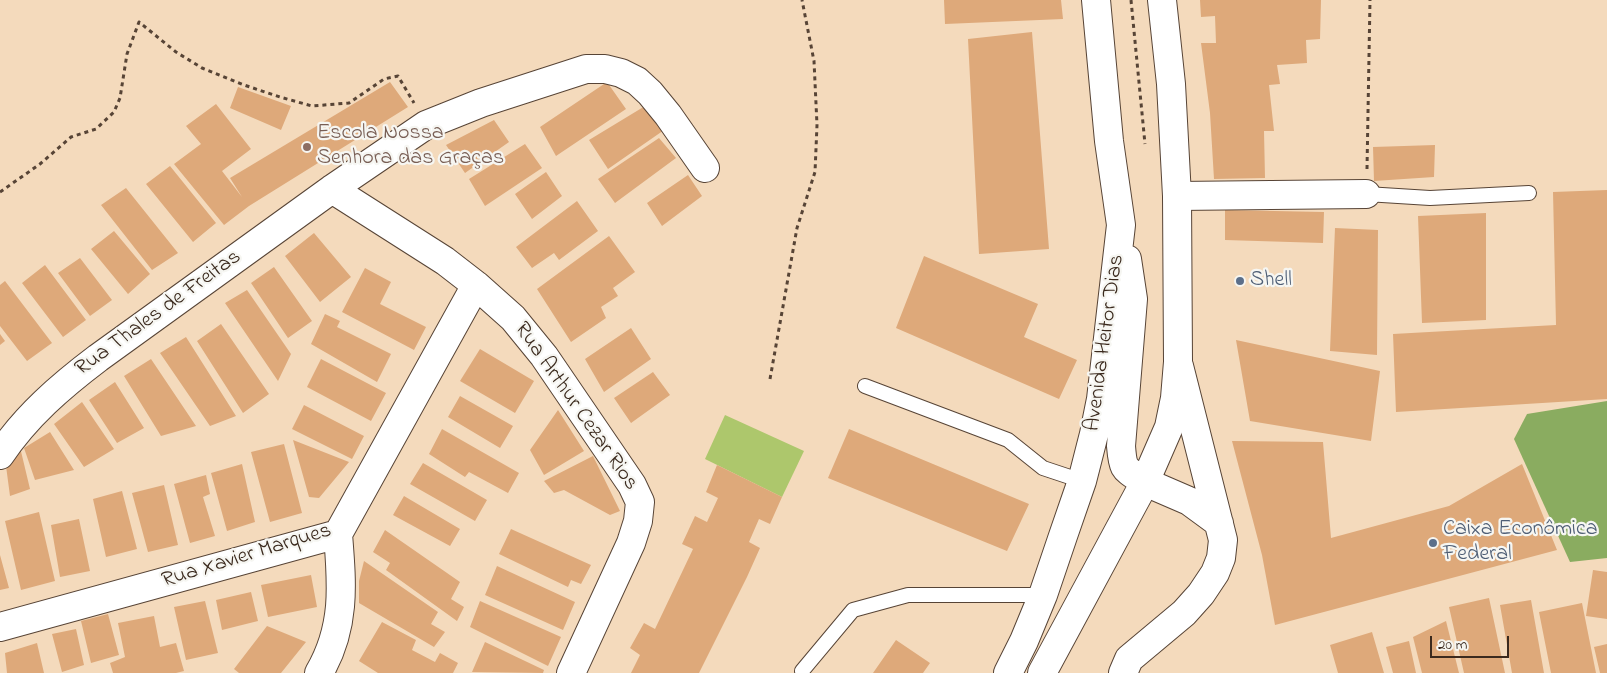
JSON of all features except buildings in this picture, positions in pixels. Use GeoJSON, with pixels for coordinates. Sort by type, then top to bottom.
{"type":"FeatureCollection","features":[{"type":"Feature","properties":{"kind":"street","name":"Avenida Heitor Dias"},"geometry":{"type":"LineString","coordinates":[[1008,673],[1043,595],[1082,481],[1102,399],[1121,225],[1109,141],[1096,0]]}},
{"type":"Feature","properties":{"kind":"street"},"geometry":{"type":"LineString","coordinates":[[1042,673],[1145,482],[1169,427],[1176,398],[1178,362],[1177,196],[1171,84],[1162,0]]}},
{"type":"Feature","properties":{"kind":"street","name":"Rua Thales de Freitas"},"geometry":{"type":"LineString","coordinates":[[0,455],[38,409],[66,382],[332,189],[426,125],[481,103],[586,69],[605,69],[621,73],[637,81],[650,93],[668,115],[705,168]]}},
{"type":"Feature","properties":{"kind":"street","name":"Rua Arthur Cezar Rios"},"geometry":{"type":"LineString","coordinates":[[332,189],[446,261],[476,284],[513,318],[544,356],[627,477],[640,502],[638,521],[631,543],[572,673]]}},
{"type":"Feature","properties":{"kind":"street"},"geometry":{"type":"LineString","coordinates":[[1177,196],[1366,194]]}},
{"type":"Feature","properties":{"kind":"street"},"geometry":{"type":"LineString","coordinates":[[1121,225],[1133,299],[1121,446],[1122,465],[1145,482],[1189,501],[1218,523]]}},
{"type":"Feature","properties":{"kind":"street","name":"Rua Xavier Marques"},"geometry":{"type":"LineString","coordinates":[[0,627],[338,534],[476,284]]}},
{"type":"Feature","properties":{"kind":"street"},"geometry":{"type":"LineString","coordinates":[[1123,673],[1129,659],[1184,613],[1201,594],[1215,573],[1221,558],[1223,540],[1178,362]]}},
{"type":"Feature","properties":{"kind":"street"},"geometry":{"type":"LineString","coordinates":[[319,673],[326,662],[340,613],[342,587],[338,534]]}},
{"type":"Feature","properties":{"kind":"lane"},"geometry":{"type":"LineString","coordinates":[[1366,194],[1430,198],[1530,193]]}},
{"type":"Feature","properties":{"kind":"lane"},"geometry":{"type":"LineString","coordinates":[[865,386],[1008,440],[1043,468],[1082,481]]}},
{"type":"Feature","properties":{"kind":"lane"},"geometry":{"type":"LineString","coordinates":[[802,671],[853,610],[908,596],[1043,595]]}},
{"type":"Feature","properties":{"kind":"path"},"geometry":{"type":"LineString","coordinates":[[770,379],[797,228],[815,172],[817,125],[814,61],[802,0]]}},
{"type":"Feature","properties":{"kind":"path"},"geometry":{"type":"LineString","coordinates":[[1366,194],[1370,0]]}},
{"type":"Feature","properties":{"kind":"path"},"geometry":{"type":"LineString","coordinates":[[0,192],[40,164],[71,137],[96,129],[114,112],[120,98],[127,54],[139,22],[176,52],[202,68],[253,88],[312,106],[349,103],[384,79],[398,76],[426,125]]}},
{"type":"Feature","properties":{"kind":"green space"},"geometry":{"type":"Polygon","coordinates":[[[1607,401],[1607,558],[1570,562],[1514,439],[1527,414],[1607,401]]]}},
{"type":"Feature","properties":{"kind":"green space"},"geometry":{"type":"Polygon","coordinates":[[[725,415],[804,451],[782,497],[705,459],[725,415]]]}},
{"type":"Feature","properties":{"kind":"place","name":"Escola Nossa Senhora das Graças"},"geometry":{"type":"Point","coordinates":[307,147]}},
{"type":"Feature","properties":{"kind":"place","name":"Shell"},"geometry":{"type":"Point","coordinates":[1240,281]}},
{"type":"Feature","properties":{"kind":"place","name":"Caixa Econômica Federal"},"geometry":{"type":"Point","coordinates":[1433,543]}}]}
